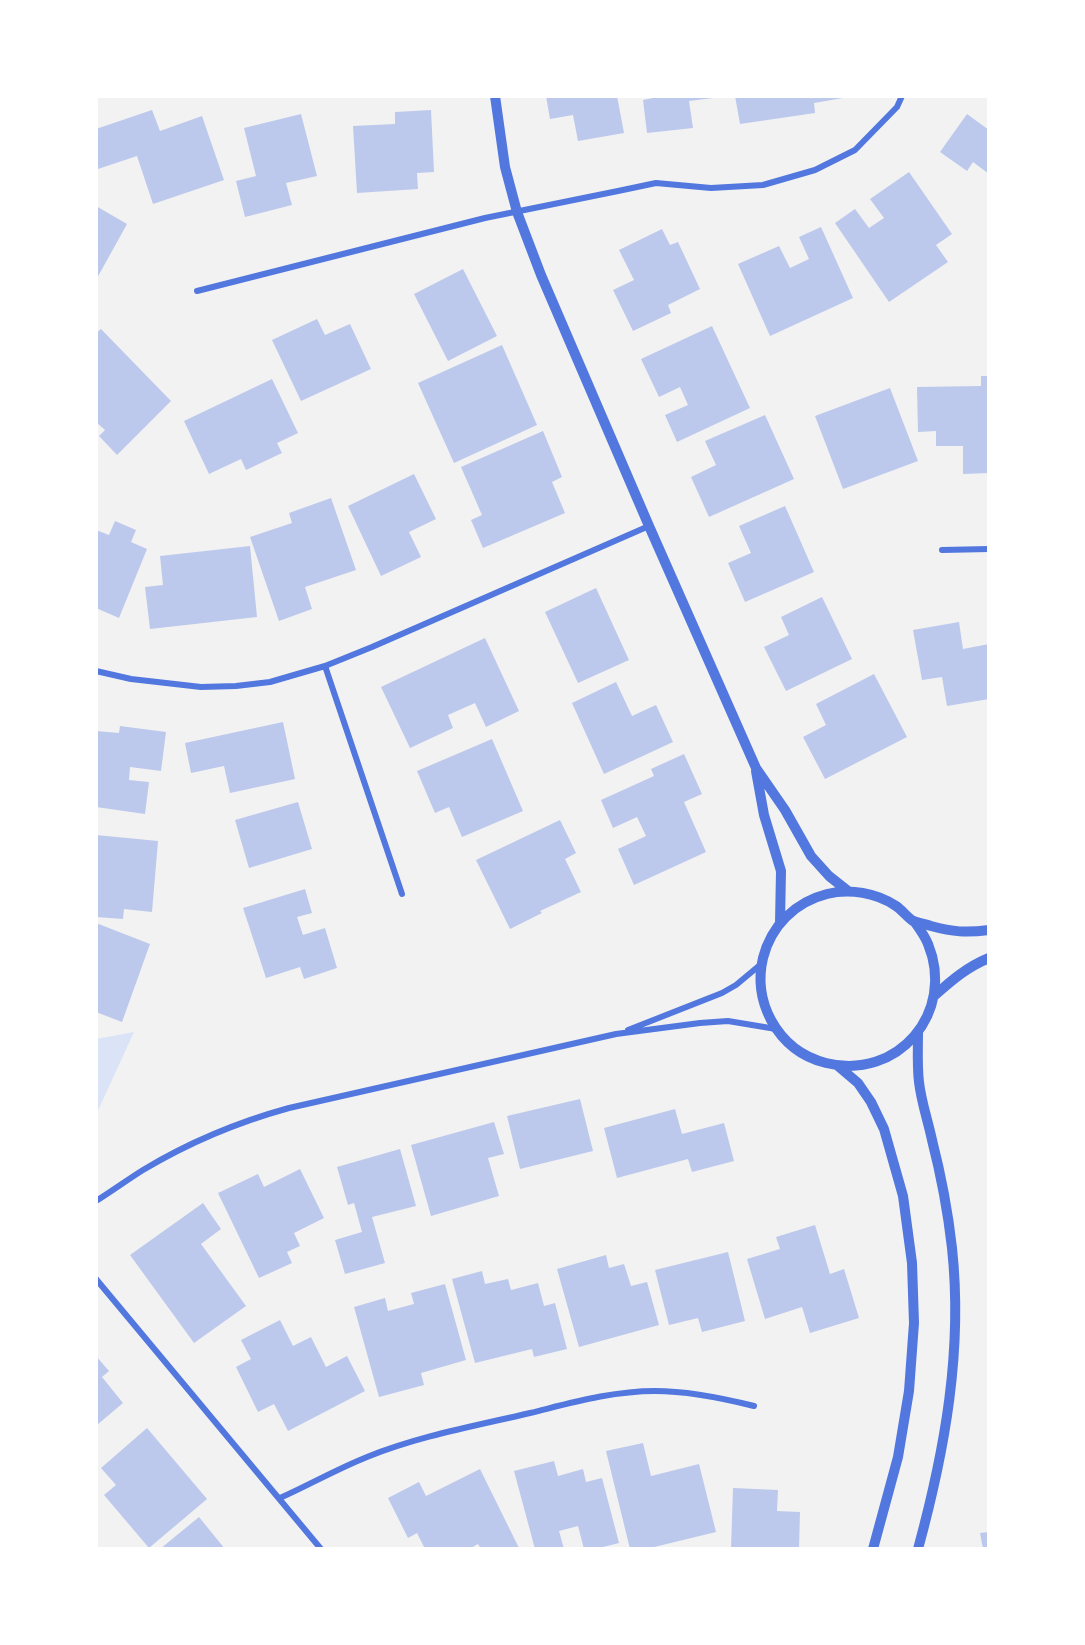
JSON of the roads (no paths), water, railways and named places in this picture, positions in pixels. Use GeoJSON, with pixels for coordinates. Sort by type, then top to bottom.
{"type":"FeatureCollection","features":[{"type":"Feature","properties":{"kind":"street"},"geometry":{"type":"LineString","coordinates":[[495,96],[505,167],[517,212],[541,275],[756,768],[785,810],[811,856],[829,876],[848,891]]}},
{"type":"Feature","properties":{"kind":"street"},"geometry":{"type":"LineString","coordinates":[[197,291],[484,218],[656,183],[711,188],[763,185],[815,170],[855,150],[897,107],[902,96]]}},
{"type":"Feature","properties":{"kind":"street"},"geometry":{"type":"LineString","coordinates":[[96,671],[132,679],[201,687],[270,682],[325,666],[383,643],[649,526]]}},
{"type":"Feature","properties":{"kind":"street"},"geometry":{"type":"LineString","coordinates":[[942,550],[989,549]]}},
{"type":"Feature","properties":{"kind":"street"},"geometry":{"type":"LineString","coordinates":[[325,666],[402,894]]}},
{"type":"Feature","properties":{"kind":"street"},"geometry":{"type":"LineString","coordinates":[[756,768],[764,816],[781,871],[780,922]]}},
{"type":"Feature","properties":{"kind":"street"},"geometry":{"type":"LineString","coordinates":[[848,891],[872,895],[895,905],[914,921],[928,943],[935,969],[934,996],[928,1015],[918,1032],[902,1048],[882,1060],[861,1066],[838,1066],[814,1060],[793,1047],[776,1029],[765,1009],[761,987],[761,964],[772,935],[780,922],[794,909],[811,899],[829,893],[848,891]]}},
{"type":"Feature","properties":{"kind":"street"},"geometry":{"type":"LineString","coordinates":[[914,921],[967,933],[989,930]]}},
{"type":"Feature","properties":{"kind":"street"},"geometry":{"type":"LineString","coordinates":[[934,996],[956,976],[974,964],[989,958]]}},
{"type":"Feature","properties":{"kind":"street"},"geometry":{"type":"LineString","coordinates":[[616,1034],[722,993],[736,985],[761,964]]}},
{"type":"Feature","properties":{"kind":"street"},"geometry":{"type":"LineString","coordinates":[[96,1201],[144,1169],[200,1140],[289,1108],[616,1034],[700,1023],[728,1022],[776,1029]]}},
{"type":"Feature","properties":{"kind":"street"},"geometry":{"type":"LineString","coordinates":[[918,1032],[919,1083],[939,1170],[952,1247],[956,1309],[953,1376],[942,1450],[918,1549]]}},
{"type":"Feature","properties":{"kind":"street"},"geometry":{"type":"LineString","coordinates":[[838,1066],[858,1083],[871,1102],[884,1130],[903,1196],[912,1263],[914,1323],[909,1391],[898,1457],[873,1549]]}},
{"type":"Feature","properties":{"kind":"street"},"geometry":{"type":"LineString","coordinates":[[96,1279],[321,1549]]}},
{"type":"Feature","properties":{"kind":"street"},"geometry":{"type":"LineString","coordinates":[[280,1498],[366,1457],[415,1441],[589,1398],[656,1391],[711,1396],[754,1407]]}}]}
